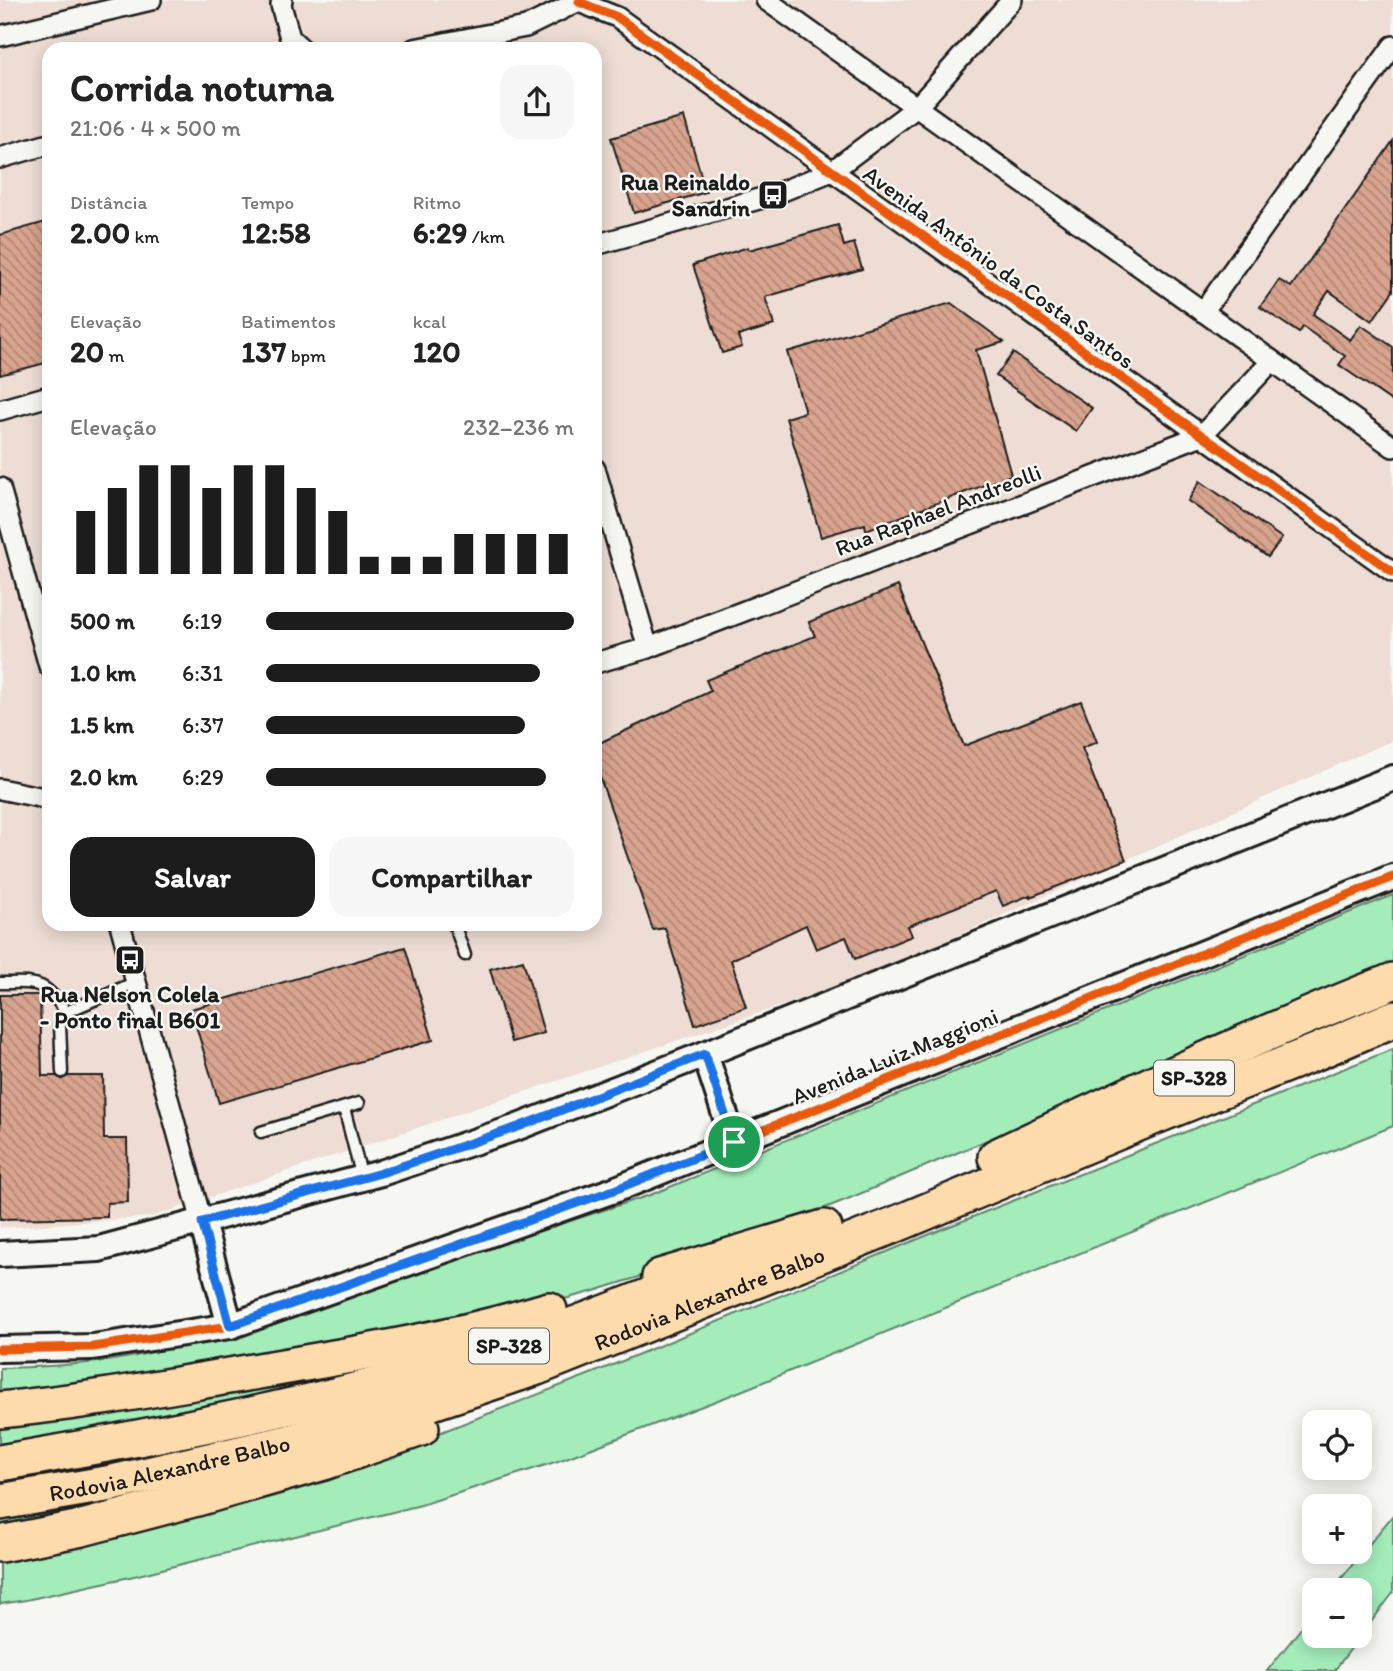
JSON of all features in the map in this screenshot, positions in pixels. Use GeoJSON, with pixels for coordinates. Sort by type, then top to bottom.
{"type":"FeatureCollection","features":[{"type":"Feature","properties":{"kind":"highway"},"geometry":{"type":"LineString","coordinates":[[996,1157],[1135,1091],[1393,981]]}},
{"type":"Feature","properties":{"kind":"highway","name":"Rodovia Alexandre Balbo"},"geometry":{"type":"LineString","coordinates":[[0,1464],[191,1429],[300,1405],[549,1334],[824,1228],[1393,998]]}},
{"type":"Feature","properties":{"kind":"highway","name":"Rodovia Alexandre Balbo"},"geometry":{"type":"LineString","coordinates":[[0,1502],[137,1478],[289,1443],[432,1402],[537,1367],[898,1223],[1393,1018]]}},
{"type":"Feature","properties":{"kind":"highway"},"geometry":{"type":"LineString","coordinates":[[1316,1052],[1393,1030]]}},
{"type":"Feature","properties":{"kind":"highway"},"geometry":{"type":"LineString","coordinates":[[0,1410],[64,1404],[382,1350],[524,1318],[824,1228]]}},
{"type":"Feature","properties":{"kind":"highway"},"geometry":{"type":"LineString","coordinates":[[0,1544],[82,1528],[184,1501],[324,1462],[400,1436],[545,1376],[754,1281]]}},
{"type":"Feature","properties":{"kind":"street"},"geometry":{"type":"LineString","coordinates":[[0,36],[126,3],[151,0]]}},
{"type":"Feature","properties":{"kind":"street"},"geometry":{"type":"LineString","coordinates":[[282,0],[290,38],[294,42]]}},
{"type":"Feature","properties":{"kind":"street"},"geometry":{"type":"LineString","coordinates":[[766,0],[1393,447]]}},
{"type":"Feature","properties":{"kind":"street"},"geometry":{"type":"LineString","coordinates":[[602,242],[773,195],[832,171],[917,107],[1012,0]]}},
{"type":"Feature","properties":{"kind":"street"},"geometry":{"type":"LineString","coordinates":[[450,42],[526,27],[580,1]]}},
{"type":"Feature","properties":{"kind":"street","name":"Avenida Antônio da Costa Santos"},"geometry":{"type":"LineString","coordinates":[[580,1],[617,17],[1393,572]]}},
{"type":"Feature","properties":{"kind":"street"},"geometry":{"type":"LineString","coordinates":[[1203,312],[1393,46]]}},
{"type":"Feature","properties":{"kind":"street"},"geometry":{"type":"LineString","coordinates":[[0,158],[42,146]]}},
{"type":"Feature","properties":{"kind":"street","name":"Rua Raphael Andreolli"},"geometry":{"type":"LineString","coordinates":[[602,661],[648,648],[1202,435],[1272,361]]}},
{"type":"Feature","properties":{"kind":"street"},"geometry":{"type":"LineString","coordinates":[[0,410],[42,398]]}},
{"type":"Feature","properties":{"kind":"street"},"geometry":{"type":"LineString","coordinates":[[0,488],[41,606]]}},
{"type":"Feature","properties":{"kind":"street"},"geometry":{"type":"LineString","coordinates":[[602,493],[648,648]]}},
{"type":"Feature","properties":{"kind":"street"},"geometry":{"type":"LineString","coordinates":[[0,1254],[99,1250],[362,1178],[518,1127],[1393,778]]}},
{"type":"Feature","properties":{"kind":"street"},"geometry":{"type":"LineString","coordinates":[[0,789],[42,798]]}},
{"type":"Feature","properties":{"kind":"street","name":"Avenida Luiz Maggioni"},"geometry":{"type":"LineString","coordinates":[[0,1349],[93,1347],[230,1326],[614,1190],[1393,877]]}},
{"type":"Feature","properties":{"kind":"street"},"geometry":{"type":"LineString","coordinates":[[122,931],[230,1326]]}},
{"type":"Feature","properties":{"kind":"street"},"geometry":{"type":"LineString","coordinates":[[705,1054],[734,1142]]}},
{"type":"Feature","properties":{"kind":"lane"},"geometry":{"type":"LineString","coordinates":[[456,931],[465,955]]}},
{"type":"Feature","properties":{"kind":"lane"},"geometry":{"type":"LineString","coordinates":[[0,982],[36,983],[53,994],[66,1012]]}},
{"type":"Feature","properties":{"kind":"lane"},"geometry":{"type":"LineString","coordinates":[[62,1072],[60,1025],[66,1012],[136,982]]}},
{"type":"Feature","properties":{"kind":"lane"},"geometry":{"type":"LineString","coordinates":[[261,1132],[359,1103]]}},
{"type":"Feature","properties":{"kind":"lane"},"geometry":{"type":"LineString","coordinates":[[344,1108],[362,1178]]}},
{"type":"Feature","properties":{"kind":"shaded area"},"geometry":{"type":"Polygon","coordinates":[[[0,0],[1393,0],[1393,740],[858,980],[151,1217],[0,1228],[0,0]]]}},
{"type":"Feature","properties":{"kind":"green space"},"geometry":{"type":"Polygon","coordinates":[[[1393,895],[1393,975],[1174,1061],[850,1198],[705,1256],[591,1292],[503,1315],[0,1401],[0,1368],[94,1362],[181,1345],[237,1330],[650,1195],[1393,895]]]}},
{"type":"Feature","properties":{"kind":"green space"},"geometry":{"type":"Polygon","coordinates":[[[1393,1049],[1393,1126],[726,1397],[558,1461],[421,1505],[134,1576],[0,1604],[0,1555],[421,1440],[1393,1049]]]}},
{"type":"Feature","properties":{"kind":"green space"},"geometry":{"type":"Polygon","coordinates":[[[369,1362],[372,1370],[189,1411],[93,1430],[0,1444],[0,1423],[369,1362]]]}},
{"type":"Feature","properties":{"kind":"green space"},"geometry":{"type":"Polygon","coordinates":[[[143,1493],[154,1494],[0,1534],[0,1518],[143,1493]]]}},
{"type":"Feature","properties":{"kind":"green space"},"geometry":{"type":"Polygon","coordinates":[[[1393,1515],[1393,1593],[1372,1621],[1372,1578],[1342,1578],[1353,1564],[1372,1564],[1372,1541],[1393,1515]]]}},
{"type":"Feature","properties":{"kind":"green space"},"geometry":{"type":"Polygon","coordinates":[[[1302,1627],[1302,1648],[1351,1648],[1334,1671],[1267,1671],[1302,1627]]]}},
{"type":"Feature","properties":{"kind":"building"},"geometry":{"type":"Polygon","coordinates":[[[684,117],[706,192],[634,213],[611,138],[684,117]]]}},
{"type":"Feature","properties":{"kind":"building"},"geometry":{"type":"Polygon","coordinates":[[[1393,141],[1393,291],[1372,321],[1329,291],[1313,314],[1350,340],[1361,325],[1393,347],[1393,402],[1339,365],[1345,356],[1303,327],[1299,333],[1260,307],[1279,280],[1291,287],[1393,141]]]}},
{"type":"Feature","properties":{"kind":"building"},"geometry":{"type":"Polygon","coordinates":[[[42,223],[42,364],[0,375],[0,235],[42,223]]]}},
{"type":"Feature","properties":{"kind":"building"},"geometry":{"type":"Polygon","coordinates":[[[838,225],[844,246],[854,243],[862,269],[765,297],[774,325],[738,336],[742,347],[722,353],[693,265],[748,247],[749,250],[838,225]]]}},
{"type":"Feature","properties":{"kind":"building"},"geometry":{"type":"Polygon","coordinates":[[[951,303],[1004,342],[976,350],[1011,475],[866,530],[865,524],[821,537],[786,418],[805,412],[787,352],[951,303]]]}},
{"type":"Feature","properties":{"kind":"building"},"geometry":{"type":"Polygon","coordinates":[[[1013,353],[1092,408],[1076,431],[996,376],[1013,353]]]}},
{"type":"Feature","properties":{"kind":"building"},"geometry":{"type":"Polygon","coordinates":[[[1200,481],[1282,538],[1268,557],[1188,501],[1200,481]]]}},
{"type":"Feature","properties":{"kind":"building"},"geometry":{"type":"Polygon","coordinates":[[[898,586],[964,746],[1081,701],[1097,742],[1082,748],[1126,860],[1003,906],[996,891],[908,926],[912,936],[855,959],[846,937],[816,949],[806,925],[731,960],[746,1007],[695,1025],[665,928],[653,930],[602,783],[602,742],[711,691],[706,680],[815,636],[809,622],[898,586]]]}},
{"type":"Feature","properties":{"kind":"building"},"geometry":{"type":"Polygon","coordinates":[[[405,947],[433,1040],[219,1103],[191,1009],[405,947]]]}},
{"type":"Feature","properties":{"kind":"building"},"geometry":{"type":"Polygon","coordinates":[[[523,960],[544,1033],[511,1042],[490,969],[523,960]]]}},
{"type":"Feature","properties":{"kind":"building"},"geometry":{"type":"Polygon","coordinates":[[[0,995],[40,995],[42,1076],[62,1079],[68,1076],[103,1076],[104,1139],[127,1139],[128,1202],[107,1203],[107,1217],[0,1219],[0,995]]]}},
{"type":"Feature","properties":{"kind":"cycle path"},"geometry":{"type":"LineString","coordinates":[[579,2],[617,17],[1393,572]]}},
{"type":"Feature","properties":{"kind":"cycle path"},"geometry":{"type":"LineString","coordinates":[[0,1349],[93,1347],[230,1326],[614,1190],[1393,877]]}},
{"type":"Feature","properties":{"kind":"place","name":"Rua Reinaldo Sandrin"},"geometry":{"type":"Point","coordinates":[773,195]}},
{"type":"Feature","properties":{"kind":"place","name":"Rua Nelson Colela - Ponto final B601"},"geometry":{"type":"Point","coordinates":[130,960]}},
{"type":"Feature","properties":{"kind":"route"},"geometry":{"type":"LineString","coordinates":[[705,1054],[734,1142],[614,1190],[230,1326],[202,1222],[381,1173],[518,1127],[705,1054]]}}]}
